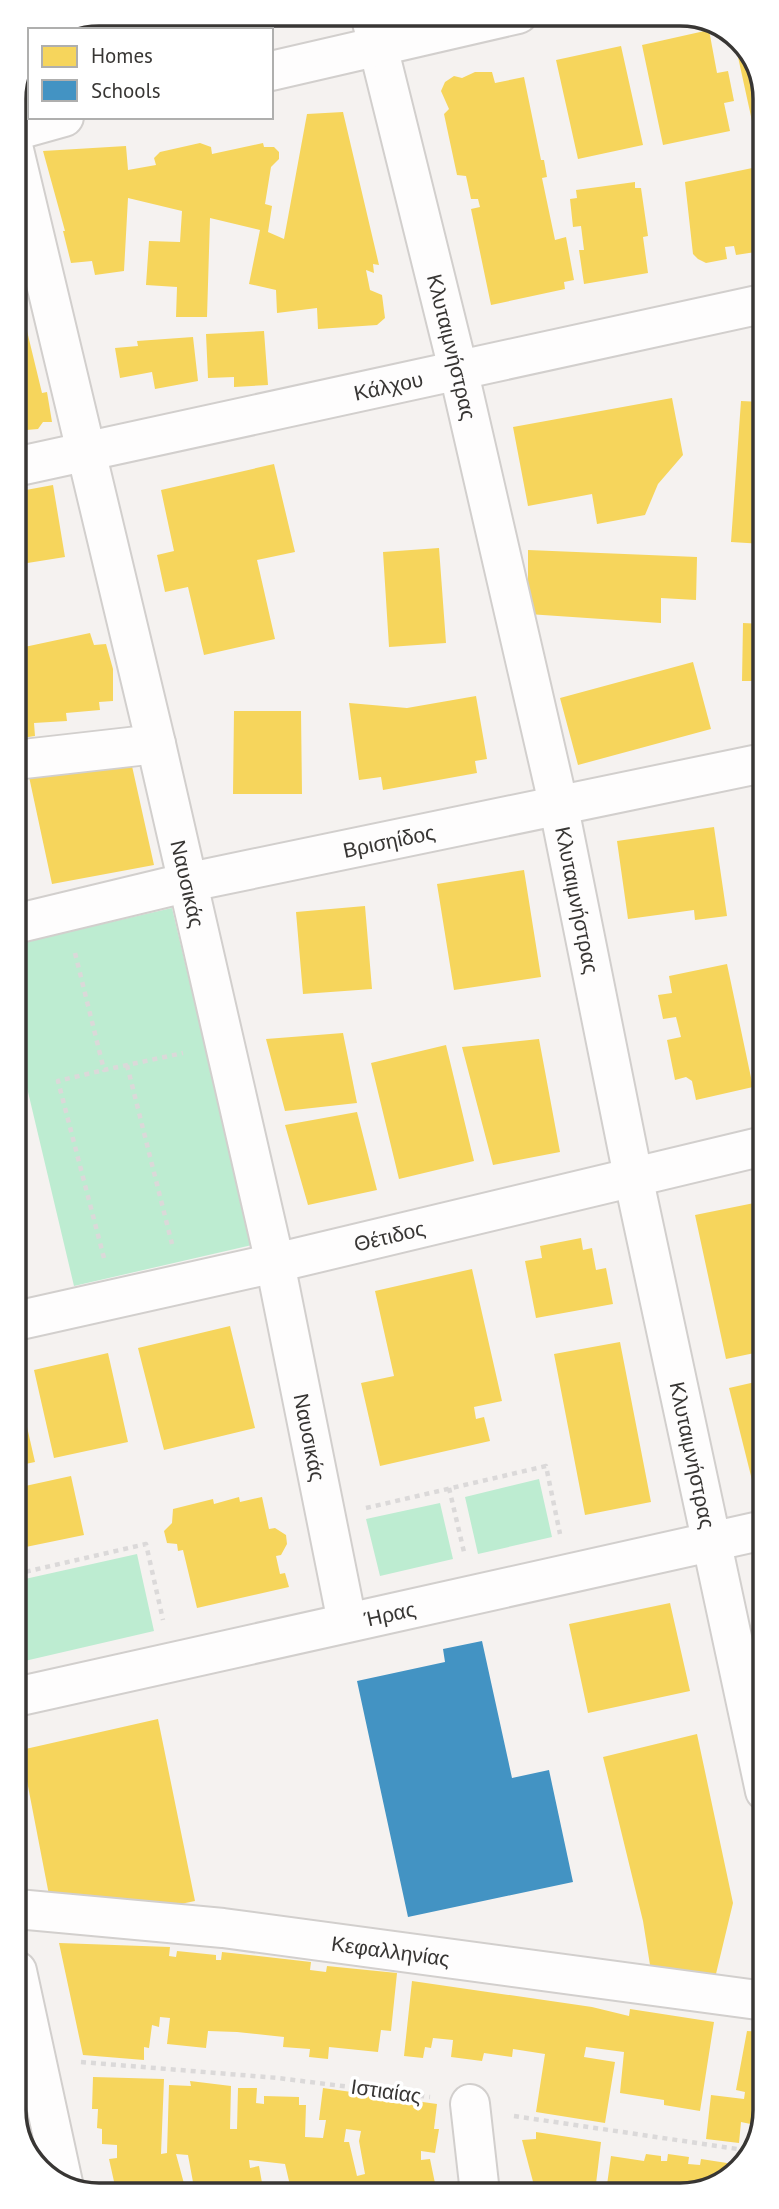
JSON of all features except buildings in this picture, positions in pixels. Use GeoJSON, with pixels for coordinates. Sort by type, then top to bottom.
{"type":"FeatureCollection","features":[{"type":"Feature","properties":{"kind":"street"},"geometry":{"type":"LineString","coordinates":[[273,70],[374,31],[416,26]]}},
{"type":"Feature","properties":{"kind":"street","name":"Κλυταιμνήστρας"},"geometry":{"type":"LineString","coordinates":[[374,31],[459,373],[558,803],[633,1176],[753,1736]]}},
{"type":"Feature","properties":{"kind":"street"},"geometry":{"type":"LineString","coordinates":[[26,128],[57,119]]}},
{"type":"Feature","properties":{"kind":"street","name":"Ναυσικάς"},"geometry":{"type":"LineString","coordinates":[[26,200],[156,744],[185,883],[275,1263],[347,1622]]}},
{"type":"Feature","properties":{"kind":"street","name":"Κάλχου"},"geometry":{"type":"LineString","coordinates":[[26,465],[459,373],[753,306]]}},
{"type":"Feature","properties":{"kind":"street"},"geometry":{"type":"LineString","coordinates":[[26,759],[156,744]]}},
{"type":"Feature","properties":{"kind":"street","name":"Βρισηίδος"},"geometry":{"type":"LineString","coordinates":[[26,921],[185,883],[558,803],[753,765]]}},
{"type":"Feature","properties":{"kind":"street","name":"Θέτιδος"},"geometry":{"type":"LineString","coordinates":[[26,1319],[275,1263],[753,1149]]}},
{"type":"Feature","properties":{"kind":"street","name":"Ήρας"},"geometry":{"type":"LineString","coordinates":[[26,1695],[753,1532]]}},
{"type":"Feature","properties":{"kind":"street","name":"Κεφαλληνίας"},"geometry":{"type":"LineString","coordinates":[[26,1910],[223,1928],[753,1999]]}},
{"type":"Feature","properties":{"kind":"street"},"geometry":{"type":"LineString","coordinates":[[26,2018],[60,2171]]}},
{"type":"Feature","properties":{"kind":"street"},"geometry":{"type":"LineString","coordinates":[[470,2104],[480,2183]]}},
{"type":"Feature","properties":{"kind":"path"},"geometry":{"type":"LineString","coordinates":[[65,912],[104,1070]]}},
{"type":"Feature","properties":{"kind":"path"},"geometry":{"type":"LineString","coordinates":[[114,1299],[58,1081],[222,1044]]}},
{"type":"Feature","properties":{"kind":"path"},"geometry":{"type":"LineString","coordinates":[[127,1065],[182,1283]]}},
{"type":"Feature","properties":{"kind":"path"},"geometry":{"type":"LineString","coordinates":[[326,1517],[546,1466],[569,1572]]}},
{"type":"Feature","properties":{"kind":"path"},"geometry":{"type":"LineString","coordinates":[[449,1489],[473,1594]]}},
{"type":"Feature","properties":{"kind":"path"},"geometry":{"type":"LineString","coordinates":[[26,1572],[146,1545],[173,1662]]}},
{"type":"Feature","properties":{"kind":"path","name":"Ιστιαίας"},"geometry":{"type":"LineString","coordinates":[[34,2059],[278,2078],[390,2090],[470,2104],[522,2119],[741,2150]]}},
{"type":"Feature","properties":{"kind":"green space"},"geometry":{"type":"Polygon","coordinates":[[[172,908],[252,1245],[74,1286],[26,1083],[26,941],[172,908]]]}},
{"type":"Feature","properties":{"kind":"green space"},"geometry":{"type":"Polygon","coordinates":[[[539,1479],[552,1537],[478,1554],[465,1497],[539,1479]]]}},
{"type":"Feature","properties":{"kind":"green space"},"geometry":{"type":"Polygon","coordinates":[[[440,1503],[453,1559],[380,1576],[366,1519],[440,1503]]]}},
{"type":"Feature","properties":{"kind":"green space"},"geometry":{"type":"Polygon","coordinates":[[[137,1554],[154,1631],[26,1661],[26,1579],[137,1554]]]}}]}
